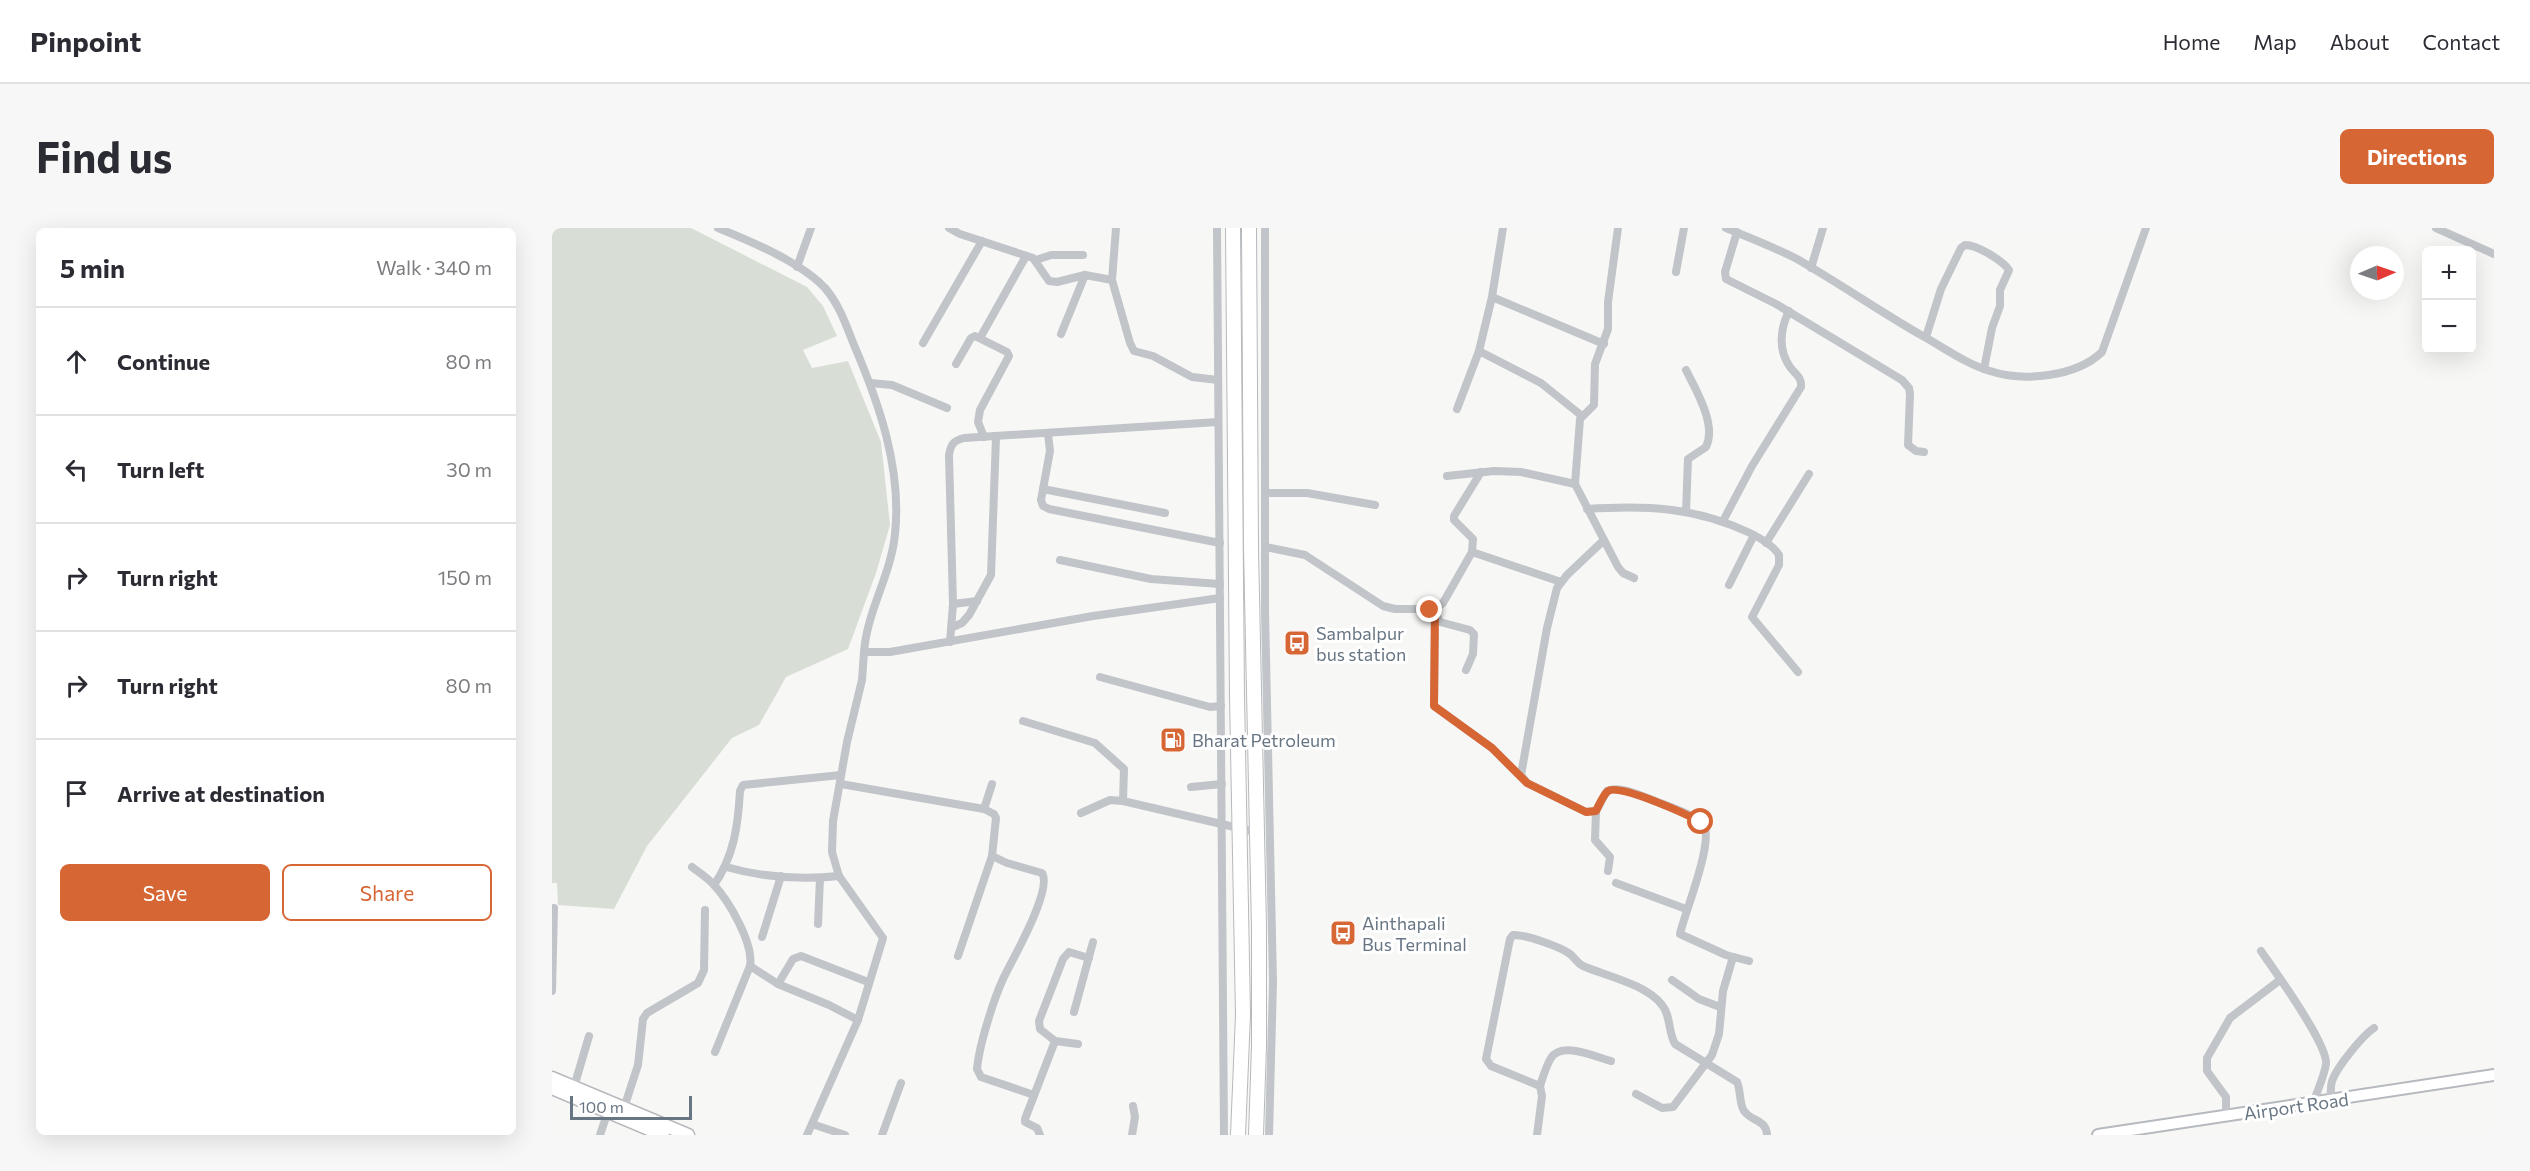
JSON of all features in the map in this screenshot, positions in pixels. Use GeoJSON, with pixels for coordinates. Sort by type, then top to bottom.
{"type":"FeatureCollection","features":[{"type":"Feature","properties":{"kind":"highway"},"geometry":{"type":"LineString","coordinates":[[1233,228],[1237,696],[1243,1015],[1238,1135]]}},
{"type":"Feature","properties":{"kind":"highway"},"geometry":{"type":"LineString","coordinates":[[1249,228],[1251,548],[1259,1046],[1256,1135]]}},
{"type":"Feature","properties":{"kind":"main road","name":"Airport Road"},"geometry":{"type":"LineString","coordinates":[[2098,1135],[2494,1075]]}},
{"type":"Feature","properties":{"kind":"main road"},"geometry":{"type":"LineString","coordinates":[[552,1078],[688,1135]]}},
{"type":"Feature","properties":{"kind":"main road"},"geometry":{"type":"LineString","coordinates":[[552,1088],[663,1135]]}},
{"type":"Feature","properties":{"kind":"street"},"geometry":{"type":"LineString","coordinates":[[718,228],[731,230],[797,267],[824,288],[835,302],[870,383],[888,438],[897,519],[893,551],[868,628],[862,680],[833,821],[832,852],[839,876],[883,938],[858,1020],[807,1135]]}},
{"type":"Feature","properties":{"kind":"street"},"geometry":{"type":"LineString","coordinates":[[797,267],[811,228]]}},
{"type":"Feature","properties":{"kind":"street"},"geometry":{"type":"LineString","coordinates":[[949,228],[1036,260],[1048,281],[1057,282],[1085,275],[1112,280]]}},
{"type":"Feature","properties":{"kind":"street"},"geometry":{"type":"LineString","coordinates":[[1116,228],[1112,280],[1134,351],[1159,358],[1192,377],[1218,380]]}},
{"type":"Feature","properties":{"kind":"street"},"geometry":{"type":"LineString","coordinates":[[1217,228],[1224,1135]]}},
{"type":"Feature","properties":{"kind":"street"},"geometry":{"type":"LineString","coordinates":[[1265,228],[1266,547],[1264,611],[1273,988],[1269,1135]]}},
{"type":"Feature","properties":{"kind":"street"},"geometry":{"type":"LineString","coordinates":[[1457,409],[1479,351],[1492,297],[1503,228]]}},
{"type":"Feature","properties":{"kind":"street"},"geometry":{"type":"LineString","coordinates":[[1618,228],[1608,302],[1608,329],[1595,364],[1594,405],[1582,416],[1575,484],[1623,573],[1634,578]]}},
{"type":"Feature","properties":{"kind":"street"},"geometry":{"type":"LineString","coordinates":[[1676,272],[1684,228]]}},
{"type":"Feature","properties":{"kind":"street"},"geometry":{"type":"LineString","coordinates":[[1726,228],[1784,253],[1984,369],[2011,376],[2060,372],[2092,361],[2105,346],[2146,228]]}},
{"type":"Feature","properties":{"kind":"street"},"geometry":{"type":"LineString","coordinates":[[1811,268],[1823,228]]}},
{"type":"Feature","properties":{"kind":"street"},"geometry":{"type":"LineString","coordinates":[[2436,228],[2494,254]]}},
{"type":"Feature","properties":{"kind":"street"},"geometry":{"type":"LineString","coordinates":[[1737,232],[1725,272],[1726,279],[1789,311],[1907,384],[1910,394],[1906,439],[1908,445],[1916,451],[1924,452]]}},
{"type":"Feature","properties":{"kind":"street"},"geometry":{"type":"LineString","coordinates":[[923,343],[982,241]]}},
{"type":"Feature","properties":{"kind":"street"},"geometry":{"type":"LineString","coordinates":[[1926,337],[1941,289],[1961,248],[1965,245],[1974,247],[2009,270],[2000,290],[2001,306],[1992,328],[1984,369]]}},
{"type":"Feature","properties":{"kind":"street"},"geometry":{"type":"LineString","coordinates":[[1036,260],[1051,255],[1083,255]]}},
{"type":"Feature","properties":{"kind":"street"},"geometry":{"type":"LineString","coordinates":[[980,338],[1026,256]]}},
{"type":"Feature","properties":{"kind":"street"},"geometry":{"type":"LineString","coordinates":[[1060,334],[1085,275]]}},
{"type":"Feature","properties":{"kind":"street"},"geometry":{"type":"LineString","coordinates":[[1492,297],[1604,344]]}},
{"type":"Feature","properties":{"kind":"street"},"geometry":{"type":"LineString","coordinates":[[1723,521],[1752,466],[1802,387],[1800,378],[1785,360],[1781,330],[1789,311]]}},
{"type":"Feature","properties":{"kind":"street"},"geometry":{"type":"LineString","coordinates":[[956,364],[971,338],[980,338],[1007,352],[1009,356],[980,410],[978,422],[984,437]]}},
{"type":"Feature","properties":{"kind":"street"},"geometry":{"type":"LineString","coordinates":[[1479,351],[1541,383],[1582,416]]}},
{"type":"Feature","properties":{"kind":"street"},"geometry":{"type":"LineString","coordinates":[[1686,370],[1703,404],[1708,437],[1706,447],[1688,459],[1686,512]]}},
{"type":"Feature","properties":{"kind":"street"},"geometry":{"type":"LineString","coordinates":[[870,383],[892,385],[947,408]]}},
{"type":"Feature","properties":{"kind":"street"},"geometry":{"type":"LineString","coordinates":[[951,642],[953,604],[951,445],[955,440],[1218,422]]}},
{"type":"Feature","properties":{"kind":"street"},"geometry":{"type":"LineString","coordinates":[[1048,434],[1050,451],[1041,500],[1043,506],[1048,509],[1220,543]]}},
{"type":"Feature","properties":{"kind":"street"},"geometry":{"type":"LineString","coordinates":[[952,627],[962,623],[991,575],[996,437]]}},
{"type":"Feature","properties":{"kind":"street"},"geometry":{"type":"LineString","coordinates":[[1266,547],[1305,555],[1383,606],[1395,609],[1435,609],[1443,603],[1473,552],[1473,538],[1454,520],[1454,516],[1481,472]]}},
{"type":"Feature","properties":{"kind":"street"},"geometry":{"type":"LineString","coordinates":[[1447,476],[1481,472],[1521,472],[1575,484]]}},
{"type":"Feature","properties":{"kind":"street"},"geometry":{"type":"LineString","coordinates":[[1766,543],[1809,474]]}},
{"type":"Feature","properties":{"kind":"street"},"geometry":{"type":"LineString","coordinates":[[1043,489],[1165,513]]}},
{"type":"Feature","properties":{"kind":"street"},"geometry":{"type":"LineString","coordinates":[[1265,493],[1307,493],[1375,505]]}},
{"type":"Feature","properties":{"kind":"street"},"geometry":{"type":"LineString","coordinates":[[1587,509],[1633,506],[1686,512],[1723,521],[1754,535],[1777,551],[1780,560],[1752,617],[1798,672]]}},
{"type":"Feature","properties":{"kind":"street"},"geometry":{"type":"LineString","coordinates":[[1729,585],[1754,535]]}},
{"type":"Feature","properties":{"kind":"street"},"geometry":{"type":"LineString","coordinates":[[1522,778],[1521,770],[1553,600],[1561,582],[1604,540]]}},
{"type":"Feature","properties":{"kind":"street"},"geometry":{"type":"LineString","coordinates":[[1473,552],[1561,582]]}},
{"type":"Feature","properties":{"kind":"street"},"geometry":{"type":"LineString","coordinates":[[1060,560],[1151,579],[1220,584]]}},
{"type":"Feature","properties":{"kind":"street"},"geometry":{"type":"LineString","coordinates":[[864,652],[890,652],[1093,616],[1220,598]]}},
{"type":"Feature","properties":{"kind":"street"},"geometry":{"type":"LineString","coordinates":[[953,604],[977,601]]}},
{"type":"Feature","properties":{"kind":"street"},"geometry":{"type":"LineString","coordinates":[[1435,609],[1440,622],[1470,630],[1474,634],[1473,654],[1466,670]]}},
{"type":"Feature","properties":{"kind":"street"},"geometry":{"type":"LineString","coordinates":[[1435,609],[1434,706],[1492,748],[1527,783],[1581,810],[1596,811]]}},
{"type":"Feature","properties":{"kind":"street"},"geometry":{"type":"LineString","coordinates":[[1100,677],[1210,707],[1221,706]]}},
{"type":"Feature","properties":{"kind":"street"},"geometry":{"type":"LineString","coordinates":[[1023,721],[1095,743],[1124,769],[1123,801]]}},
{"type":"Feature","properties":{"kind":"street"},"geometry":{"type":"LineString","coordinates":[[714,885],[726,867],[734,842],[743,784],[841,780],[984,809],[994,814],[996,818],[992,856],[958,956]]}},
{"type":"Feature","properties":{"kind":"street"},"geometry":{"type":"LineString","coordinates":[[984,809],[992,784]]}},
{"type":"Feature","properties":{"kind":"street"},"geometry":{"type":"LineString","coordinates":[[1191,787],[1222,784]]}},
{"type":"Feature","properties":{"kind":"street"},"geometry":{"type":"LineString","coordinates":[[1608,871],[1610,857],[1595,840],[1596,811],[1607,791],[1619,789],[1657,802],[1703,824],[1706,840],[1704,855],[1680,934],[1733,957],[1749,961]]}},
{"type":"Feature","properties":{"kind":"street"},"geometry":{"type":"LineString","coordinates":[[1082,813],[1110,800],[1123,801],[1270,837]]}},
{"type":"Feature","properties":{"kind":"street"},"geometry":{"type":"LineString","coordinates":[[992,856],[1042,873],[1045,884],[1026,937],[1002,981],[977,1069],[981,1077],[1034,1095]]}},
{"type":"Feature","properties":{"kind":"street"},"geometry":{"type":"LineString","coordinates":[[692,867],[714,885],[731,907],[740,925],[751,959],[715,1052]]}},
{"type":"Feature","properties":{"kind":"street"},"geometry":{"type":"LineString","coordinates":[[726,867],[743,872],[781,876],[820,878],[839,876]]}},
{"type":"Feature","properties":{"kind":"street"},"geometry":{"type":"LineString","coordinates":[[762,937],[781,876]]}},
{"type":"Feature","properties":{"kind":"street"},"geometry":{"type":"LineString","coordinates":[[818,924],[820,878]]}},
{"type":"Feature","properties":{"kind":"street"},"geometry":{"type":"LineString","coordinates":[[1616,883],[1686,909]]}},
{"type":"Feature","properties":{"kind":"street"},"geometry":{"type":"LineString","coordinates":[[552,991],[554,908]]}},
{"type":"Feature","properties":{"kind":"street"},"geometry":{"type":"LineString","coordinates":[[624,1108],[638,1065],[643,1019],[647,1013],[698,983],[704,970],[705,910]]}},
{"type":"Feature","properties":{"kind":"street"},"geometry":{"type":"LineString","coordinates":[[1540,1086],[1491,1066],[1486,1059],[1510,939],[1513,935],[1523,936],[1569,953],[1578,964],[1633,985],[1656,999],[1666,1011],[1670,1033],[1675,1044],[1737,1082],[1742,1107],[1747,1114],[1762,1122],[1767,1135]]}},
{"type":"Feature","properties":{"kind":"street"},"geometry":{"type":"LineString","coordinates":[[1074,1012],[1093,942]]}},
{"type":"Feature","properties":{"kind":"street"},"geometry":{"type":"LineString","coordinates":[[2261,951],[2325,1054],[2326,1063],[2313,1104]]}},
{"type":"Feature","properties":{"kind":"street"},"geometry":{"type":"LineString","coordinates":[[1078,1044],[1056,1041],[1040,1029],[1040,1022],[1063,959],[1069,952],[1089,958]]}},
{"type":"Feature","properties":{"kind":"street"},"geometry":{"type":"LineString","coordinates":[[778,984],[793,959],[801,956],[868,982]]}},
{"type":"Feature","properties":{"kind":"street"},"geometry":{"type":"LineString","coordinates":[[1636,1094],[1662,1108],[1672,1107],[1707,1064],[1719,1034],[1720,1007],[1733,957]]}},
{"type":"Feature","properties":{"kind":"street"},"geometry":{"type":"LineString","coordinates":[[750,966],[778,984],[858,1020]]}},
{"type":"Feature","properties":{"kind":"street"},"geometry":{"type":"LineString","coordinates":[[1672,980],[1699,999],[1720,1007]]}},
{"type":"Feature","properties":{"kind":"street"},"geometry":{"type":"LineString","coordinates":[[2226,1117],[2226,1097],[2207,1071],[2207,1058],[2230,1018],[2280,980]]}},
{"type":"Feature","properties":{"kind":"street"},"geometry":{"type":"LineString","coordinates":[[2331,1101],[2331,1088],[2335,1075],[2362,1037],[2374,1028]]}},
{"type":"Feature","properties":{"kind":"street"},"geometry":{"type":"LineString","coordinates":[[574,1087],[589,1036]]}},
{"type":"Feature","properties":{"kind":"street"},"geometry":{"type":"LineString","coordinates":[[1040,1135],[1037,1128],[1025,1122],[1056,1041]]}},
{"type":"Feature","properties":{"kind":"street"},"geometry":{"type":"LineString","coordinates":[[1537,1135],[1542,1096],[1540,1086],[1550,1059],[1560,1051],[1572,1051],[1611,1061]]}},
{"type":"Feature","properties":{"kind":"street"},"geometry":{"type":"LineString","coordinates":[[882,1135],[901,1083]]}},
{"type":"Feature","properties":{"kind":"street"},"geometry":{"type":"LineString","coordinates":[[1132,1135],[1135,1117],[1133,1106]]}},
{"type":"Feature","properties":{"kind":"street"},"geometry":{"type":"LineString","coordinates":[[600,1135],[608,1111]]}},
{"type":"Feature","properties":{"kind":"street"},"geometry":{"type":"LineString","coordinates":[[812,1124],[845,1135]]}},
{"type":"Feature","properties":{"kind":"shaded area"},"geometry":{"type":"Polygon","coordinates":[[[552,228],[691,228],[807,287],[823,306],[837,336],[803,350],[812,368],[848,361],[881,442],[890,525],[876,573],[848,649],[786,677],[759,725],[732,738],[647,846],[614,909],[558,905],[557,883],[552,883],[552,228]]]}},
{"type":"Feature","properties":{"kind":"place","name":"Sambalpur bus station"},"geometry":{"type":"Point","coordinates":[1297,643]}},
{"type":"Feature","properties":{"kind":"place","name":"Bharat Petroleum"},"geometry":{"type":"Point","coordinates":[1173,740]}},
{"type":"Feature","properties":{"kind":"place","name":"Ainthapali Bus Terminal"},"geometry":{"type":"Point","coordinates":[1343,933]}},
{"type":"Feature","properties":{"kind":"route"},"geometry":{"type":"LineString","coordinates":[[1430,610],[1435,609],[1434,706],[1492,748],[1527,783],[1586,812],[1596,811],[1607,791],[1619,789],[1657,802],[1701,822]]}}]}
